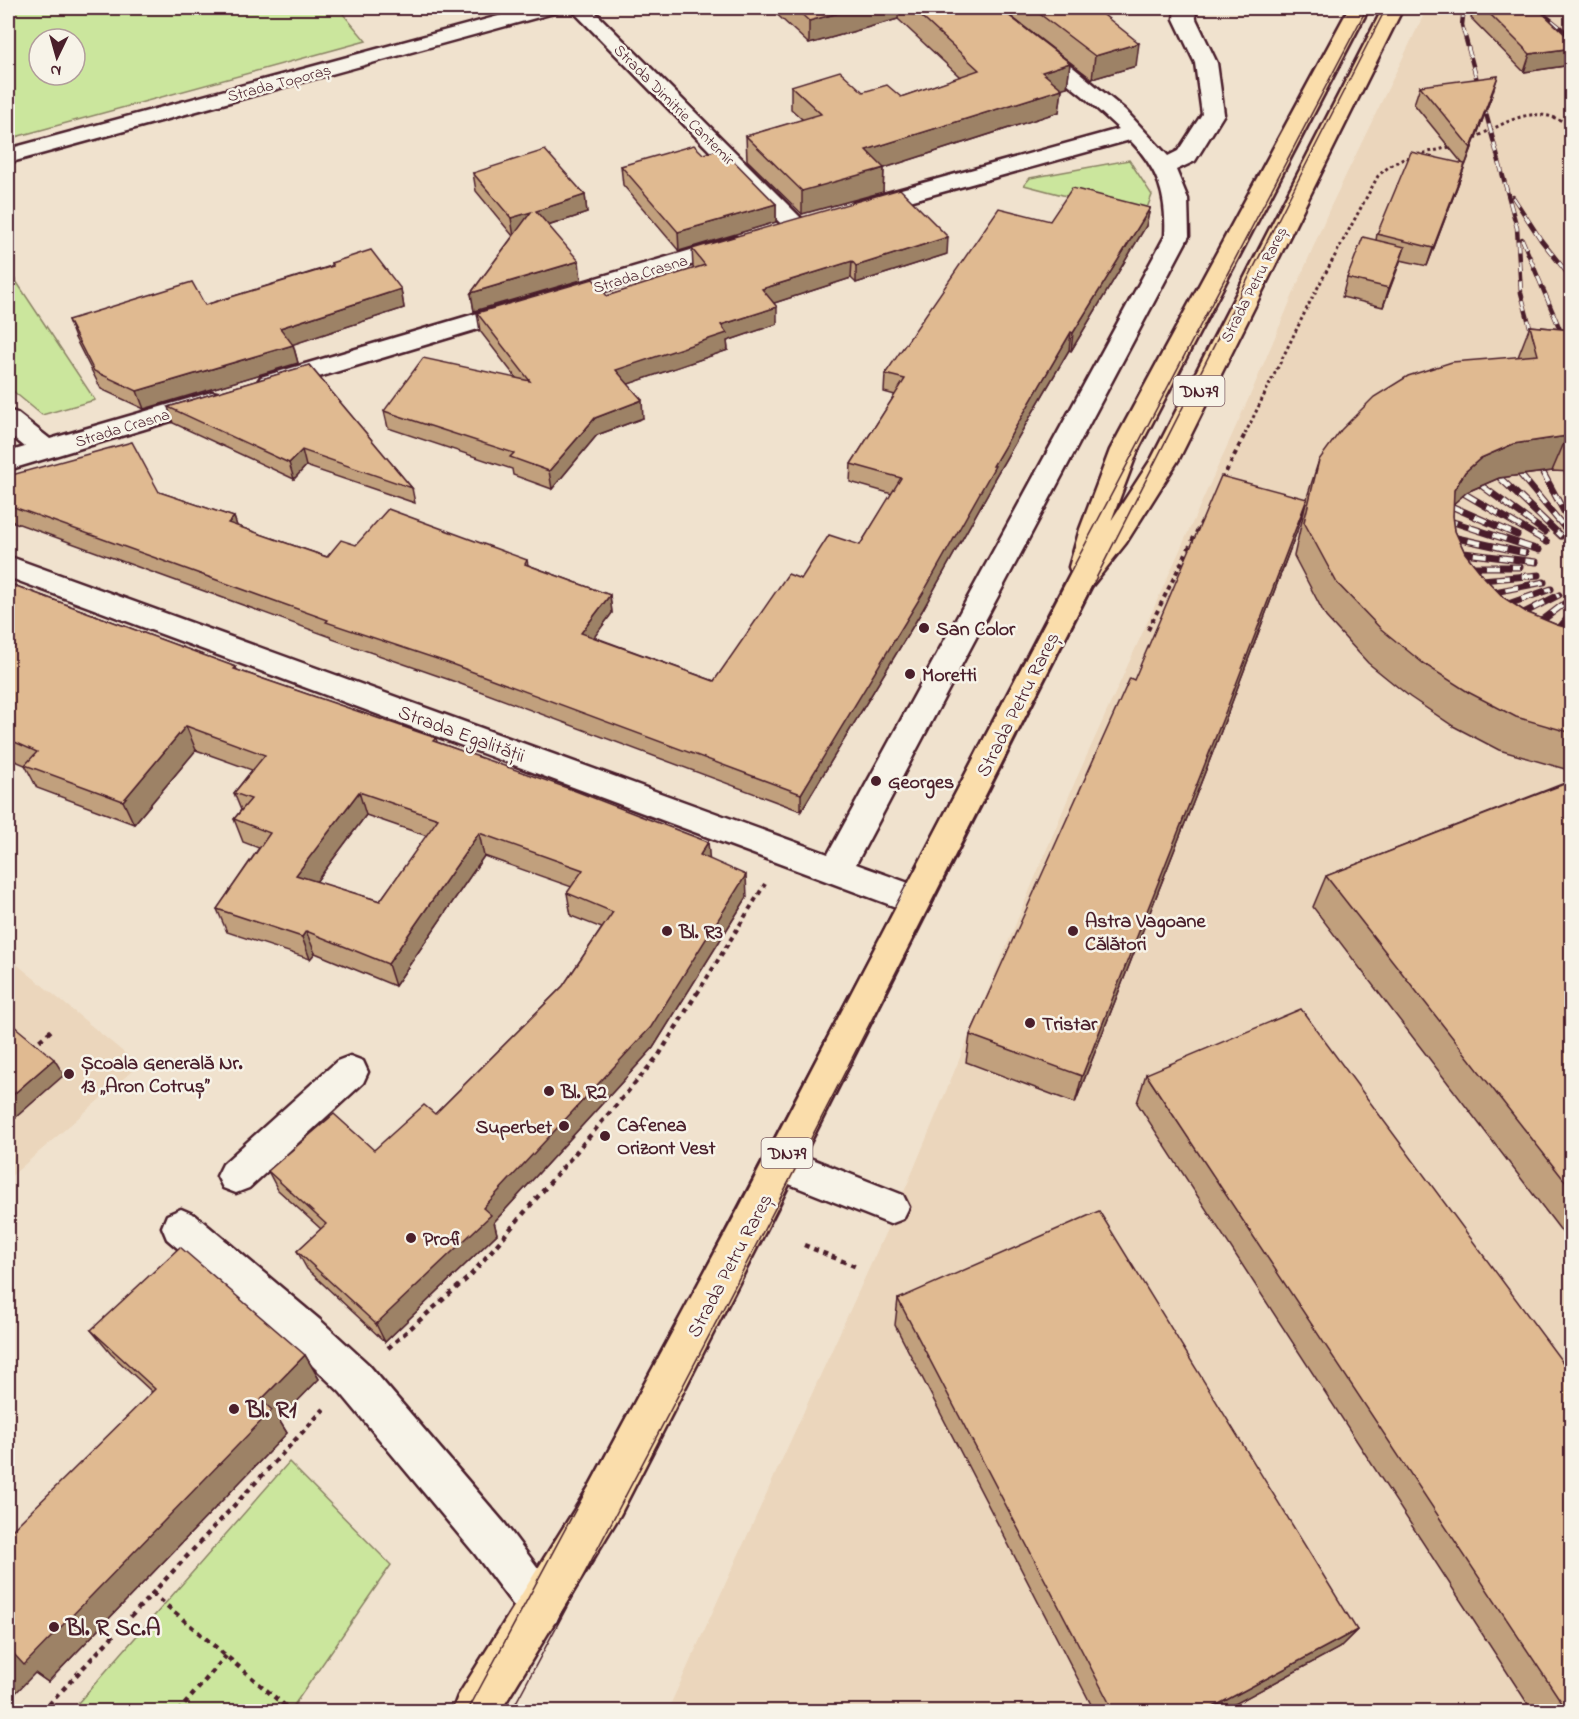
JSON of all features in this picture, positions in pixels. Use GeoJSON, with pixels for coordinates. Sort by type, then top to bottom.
{"type":"FeatureCollection","features":[{"type":"Feature","properties":{"kind":"main road","name":"Strada Petru Rareș"},"geometry":{"type":"LineString","coordinates":[[1079,582],[1094,529],[1124,450],[1359,8]]}},
{"type":"Feature","properties":{"kind":"main road","name":"Strada Petru Rareș"},"geometry":{"type":"LineString","coordinates":[[474,1712],[541,1607],[605,1500],[782,1164],[1079,582],[1122,527],[1165,459],[1393,8]]}},
{"type":"Feature","properties":{"kind":"street","name":"Strada Toporaș"},"geometry":{"type":"LineString","coordinates":[[8,156],[550,8]]}},
{"type":"Feature","properties":{"kind":"street","name":"Strada Dimitrie Cantemir"},"geometry":{"type":"LineString","coordinates":[[580,8],[798,226]]}},
{"type":"Feature","properties":{"kind":"street"},"geometry":{"type":"LineString","coordinates":[[836,870],[1177,236],[1179,209],[1173,186],[1164,167],[1135,132],[1042,52],[984,8]]}},
{"type":"Feature","properties":{"kind":"street"},"geometry":{"type":"LineString","coordinates":[[1164,167],[1187,156],[1213,114],[1206,63],[1185,19],[1185,8]]}},
{"type":"Feature","properties":{"kind":"street","name":"Strada Crasna"},"geometry":{"type":"LineString","coordinates":[[8,461],[798,226],[1135,132]]}},
{"type":"Feature","properties":{"kind":"street"},"geometry":{"type":"LineString","coordinates":[[8,419],[46,450]]}},
{"type":"Feature","properties":{"kind":"street","name":"Strada Egalității"},"geometry":{"type":"LineString","coordinates":[[8,566],[916,900]]}},
{"type":"Feature","properties":{"kind":"street"},"geometry":{"type":"LineString","coordinates":[[236,1176],[350,1072]]}},
{"type":"Feature","properties":{"kind":"street"},"geometry":{"type":"LineString","coordinates":[[782,1164],[890,1206]]}},
{"type":"Feature","properties":{"kind":"street"},"geometry":{"type":"LineString","coordinates":[[182,1227],[306,1333],[354,1378],[490,1539],[541,1607]]}},
{"type":"Feature","properties":{"kind":"path"},"geometry":{"type":"LineString","coordinates":[[1472,138],[1525,113],[1542,111],[1572,126]]}},
{"type":"Feature","properties":{"kind":"path"},"geometry":{"type":"LineString","coordinates":[[1220,484],[1310,302],[1378,176],[1390,162],[1408,155],[1454,146]]}},
{"type":"Feature","properties":{"kind":"path"},"geometry":{"type":"LineString","coordinates":[[1148,630],[1205,515]]}},
{"type":"Feature","properties":{"kind":"path"},"geometry":{"type":"LineString","coordinates":[[42,1712],[354,1378],[470,1276],[659,1055],[766,883]]}},
{"type":"Feature","properties":{"kind":"path"},"geometry":{"type":"LineString","coordinates":[[31,1048],[54,1028]]}},
{"type":"Feature","properties":{"kind":"path"},"geometry":{"type":"LineString","coordinates":[[804,1245],[859,1268]]}},
{"type":"Feature","properties":{"kind":"path"},"geometry":{"type":"LineString","coordinates":[[152,1593],[291,1711]]}},
{"type":"Feature","properties":{"kind":"path"},"geometry":{"type":"LineString","coordinates":[[178,1712],[226,1656]]}},
{"type":"Feature","properties":{"kind":"shaded area"},"geometry":{"type":"Polygon","coordinates":[[[1427,8],[1571,8],[1571,1711],[667,1712],[907,1185],[1074,784],[1252,391],[1329,210],[1427,8]]]}},
{"type":"Feature","properties":{"kind":"shaded area","name":"Școala Generală Nr. 13 „Aron Cotruș”"},"geometry":{"type":"Polygon","coordinates":[[[8,957],[139,1065],[8,1179],[8,957]]]}},
{"type":"Feature","properties":{"kind":"green space"},"geometry":{"type":"Polygon","coordinates":[[[8,8],[338,8],[366,41],[8,139],[8,8]]]}},
{"type":"Feature","properties":{"kind":"green space"},"geometry":{"type":"Polygon","coordinates":[[[1129,160],[1152,195],[1144,216],[1024,185],[1030,178],[1129,160]]]}},
{"type":"Feature","properties":{"kind":"green space"},"geometry":{"type":"Polygon","coordinates":[[[8,269],[95,400],[42,415],[8,387],[8,269]]]}},
{"type":"Feature","properties":{"kind":"green space"},"geometry":{"type":"Polygon","coordinates":[[[289,1462],[391,1565],[290,1711],[71,1711],[289,1462]]]}},
{"type":"Feature","properties":{"kind":"building"},"geometry":{"type":"Polygon","coordinates":[[[795,8],[857,8],[809,21],[795,8]]]}},
{"type":"Feature","properties":{"kind":"building"},"geometry":{"type":"Polygon","coordinates":[[[912,8],[999,8],[1070,63],[1042,72],[1062,89],[866,150],[884,168],[802,191],[746,136],[821,114],[791,86],[840,71],[863,92],[887,85],[901,97],[979,70],[912,8]]]}},
{"type":"Feature","properties":{"kind":"building"},"geometry":{"type":"Polygon","coordinates":[[[1032,8],[1095,8],[1139,43],[1095,56],[1032,8]]]}},
{"type":"Feature","properties":{"kind":"building"},"geometry":{"type":"Polygon","coordinates":[[[1484,8],[1537,8],[1572,41],[1572,48],[1530,54],[1484,8]]]}},
{"type":"Feature","properties":{"kind":"building"},"geometry":{"type":"Polygon","coordinates":[[[1498,76],[1471,148],[1420,86],[1498,76]]]}},
{"type":"Feature","properties":{"kind":"building"},"geometry":{"type":"Polygon","coordinates":[[[694,145],[703,154],[722,149],[776,204],[678,232],[621,166],[694,145]]]}},
{"type":"Feature","properties":{"kind":"building"},"geometry":{"type":"Polygon","coordinates":[[[545,150],[585,195],[536,211],[579,261],[471,293],[531,212],[511,218],[473,173],[545,150]]]}},
{"type":"Feature","properties":{"kind":"building"},"geometry":{"type":"Polygon","coordinates":[[[1411,152],[1465,164],[1433,248],[1377,234],[1411,152]]]}},
{"type":"Feature","properties":{"kind":"building"},"geometry":{"type":"Polygon","coordinates":[[[1072,188],[1150,208],[1073,333],[1071,332],[923,593],[801,794],[446,662],[326,622],[328,620],[8,505],[8,476],[132,442],[159,492],[234,517],[228,523],[327,557],[341,540],[356,545],[388,509],[527,560],[525,564],[610,595],[581,633],[714,681],[788,574],[801,579],[829,535],[860,545],[901,478],[851,464],[905,379],[885,374],[999,208],[1050,221],[1072,188]]]}},
{"type":"Feature","properties":{"kind":"building"},"geometry":{"type":"Polygon","coordinates":[[[900,189],[948,237],[856,266],[852,261],[762,289],[777,307],[721,325],[727,333],[616,370],[642,400],[595,418],[549,471],[510,457],[514,453],[384,411],[423,358],[530,381],[477,313],[593,279],[607,296],[705,265],[692,249],[900,189]]]}},
{"type":"Feature","properties":{"kind":"building"},"geometry":{"type":"Polygon","coordinates":[[[1363,237],[1405,247],[1389,288],[1347,278],[1363,237]]]}},
{"type":"Feature","properties":{"kind":"building"},"geometry":{"type":"Polygon","coordinates":[[[371,250],[401,289],[280,328],[293,345],[137,391],[94,371],[68,320],[192,282],[205,305],[333,266],[331,263],[371,250]]]}},
{"type":"Feature","properties":{"kind":"building"},"geometry":{"type":"Polygon","coordinates":[[[1530,326],[1572,330],[1572,437],[1513,444],[1481,458],[1465,472],[1454,490],[1453,516],[1455,531],[1465,553],[1504,598],[1526,612],[1572,629],[1572,733],[1516,717],[1468,692],[1424,664],[1381,629],[1337,583],[1304,522],[1319,460],[1341,430],[1374,397],[1408,376],[1452,362],[1538,355],[1530,326]]]}},
{"type":"Feature","properties":{"kind":"building"},"geometry":{"type":"Polygon","coordinates":[[[309,365],[412,488],[302,450],[289,463],[168,407],[309,365]]]}},
{"type":"Feature","properties":{"kind":"building"},"geometry":{"type":"Polygon","coordinates":[[[1221,476],[1307,499],[1082,1076],[970,1035],[1130,678],[1134,680],[1221,476]]]}},
{"type":"Feature","properties":{"kind":"building"},"geometry":{"type":"Polygon","coordinates":[[[8,583],[236,667],[234,669],[436,738],[433,741],[573,790],[708,842],[700,855],[746,875],[651,1027],[483,1208],[491,1215],[376,1324],[297,1251],[326,1224],[268,1171],[334,1114],[374,1150],[424,1105],[435,1114],[563,986],[613,912],[567,893],[583,870],[479,833],[388,964],[306,931],[302,937],[217,909],[270,833],[234,819],[251,799],[234,793],[265,755],[186,726],[123,801],[25,765],[37,752],[8,739],[8,583]],[[359,792],[296,875],[380,901],[438,819],[359,792]]]}},
{"type":"Feature","properties":{"kind":"building"},"geometry":{"type":"Polygon","coordinates":[[[1572,781],[1572,1190],[1326,876],[1572,781]]]}},
{"type":"Feature","properties":{"kind":"building"},"geometry":{"type":"Polygon","coordinates":[[[1301,1009],[1572,1375],[1572,1712],[1568,1712],[1146,1074],[1301,1009]]]}},
{"type":"Feature","properties":{"kind":"building"},"geometry":{"type":"Polygon","coordinates":[[[8,1021],[54,1059],[8,1099],[8,1021]]]}},
{"type":"Feature","properties":{"kind":"building"},"geometry":{"type":"Polygon","coordinates":[[[1099,1211],[1357,1630],[1204,1712],[1114,1712],[898,1299],[1099,1211]]]}},
{"type":"Feature","properties":{"kind":"building"},"geometry":{"type":"Polygon","coordinates":[[[180,1247],[305,1355],[261,1400],[272,1410],[24,1665],[13,1653],[8,1658],[8,1534],[155,1389],[91,1330],[180,1247]]]}},
{"type":"Feature","properties":{"kind":"tram line"},"geometry":{"type":"LineString","coordinates":[[467,1712],[695,1287],[1367,8]]}},
{"type":"Feature","properties":{"kind":"tram line"},"geometry":{"type":"LineString","coordinates":[[511,1712],[734,1288],[1386,8]]}},
{"type":"Feature","properties":{"kind":"railway"},"geometry":{"type":"LineString","coordinates":[[1464,8],[1462,25],[1517,228],[1521,293],[1534,342]]}},
{"type":"Feature","properties":{"kind":"railway"},"geometry":{"type":"LineString","coordinates":[[1536,8],[1572,37]]}},
{"type":"Feature","properties":{"kind":"railway"},"geometry":{"type":"LineString","coordinates":[[1513,197],[1541,240],[1572,279]]}},
{"type":"Feature","properties":{"kind":"railway"},"geometry":{"type":"LineString","coordinates":[[1522,239],[1572,358]]}},
{"type":"Feature","properties":{"kind":"railway"},"geometry":{"type":"LineString","coordinates":[[1563,456],[1572,488]]}},
{"type":"Feature","properties":{"kind":"railway"},"geometry":{"type":"LineString","coordinates":[[1542,471],[1572,526]]}},
{"type":"Feature","properties":{"kind":"railway"},"geometry":{"type":"LineString","coordinates":[[1520,474],[1570,534]]}},
{"type":"Feature","properties":{"kind":"railway"},"geometry":{"type":"LineString","coordinates":[[1500,478],[1561,536]]}},
{"type":"Feature","properties":{"kind":"railway"},"geometry":{"type":"LineString","coordinates":[[1482,486],[1545,532]]}},
{"type":"Feature","properties":{"kind":"railway"},"geometry":{"type":"LineString","coordinates":[[1465,494],[1547,542]]}},
{"type":"Feature","properties":{"kind":"railway"},"geometry":{"type":"LineString","coordinates":[[1451,506],[1517,535]]}},
{"type":"Feature","properties":{"kind":"railway"},"geometry":{"type":"LineString","coordinates":[[1444,519],[1539,550]]}},
{"type":"Feature","properties":{"kind":"railway"},"geometry":{"type":"LineString","coordinates":[[1443,535],[1525,553]]}},
{"type":"Feature","properties":{"kind":"railway"},"geometry":{"type":"LineString","coordinates":[[1448,551],[1536,562]]}},
{"type":"Feature","properties":{"kind":"railway"},"geometry":{"type":"LineString","coordinates":[[1460,567],[1520,567]]}},
{"type":"Feature","properties":{"kind":"railway"},"geometry":{"type":"LineString","coordinates":[[1470,581],[1539,575]]}},
{"type":"Feature","properties":{"kind":"railway"},"geometry":{"type":"LineString","coordinates":[[1480,595],[1544,582]]}},
{"type":"Feature","properties":{"kind":"railway"},"geometry":{"type":"LineString","coordinates":[[1497,608],[1551,589]]}},
{"type":"Feature","properties":{"kind":"railway"},"geometry":{"type":"LineString","coordinates":[[1510,620],[1559,595]]}},
{"type":"Feature","properties":{"kind":"railway"},"geometry":{"type":"LineString","coordinates":[[1531,629],[1569,600]]}},
{"type":"Feature","properties":{"kind":"railway"},"geometry":{"type":"LineString","coordinates":[[1551,638],[1572,613]]}},
{"type":"Feature","properties":{"kind":"place","name":"San Color"},"geometry":{"type":"Point","coordinates":[924,628]}},
{"type":"Feature","properties":{"kind":"place","name":"Moretti"},"geometry":{"type":"Point","coordinates":[910,674]}},
{"type":"Feature","properties":{"kind":"place","name":"Georges"},"geometry":{"type":"Point","coordinates":[876,781]}},
{"type":"Feature","properties":{"kind":"place","name":"Bl. R3"},"geometry":{"type":"Point","coordinates":[667,931]}},
{"type":"Feature","properties":{"kind":"place","name":"Astra Vagoane Călători"},"geometry":{"type":"Point","coordinates":[1073,931]}},
{"type":"Feature","properties":{"kind":"place","name":"Tristar"},"geometry":{"type":"Point","coordinates":[1030,1023]}},
{"type":"Feature","properties":{"kind":"place","name":"Școala Generală Nr. 13 „Aron Cotruș”"},"geometry":{"type":"Point","coordinates":[69,1074]}},
{"type":"Feature","properties":{"kind":"place","name":"Bl. R2"},"geometry":{"type":"Point","coordinates":[549,1091]}},
{"type":"Feature","properties":{"kind":"place","name":"Superbet"},"geometry":{"type":"Point","coordinates":[564,1126]}},
{"type":"Feature","properties":{"kind":"place","name":"Cafenea Orizont Vest"},"geometry":{"type":"Point","coordinates":[605,1136]}},
{"type":"Feature","properties":{"kind":"place","name":"Profi"},"geometry":{"type":"Point","coordinates":[411,1238]}},
{"type":"Feature","properties":{"kind":"place","name":"Bl. R1"},"geometry":{"type":"Point","coordinates":[234,1409]}},
{"type":"Feature","properties":{"kind":"place","name":"Bl. R Sc.A"},"geometry":{"type":"Point","coordinates":[54,1627]}}]}
